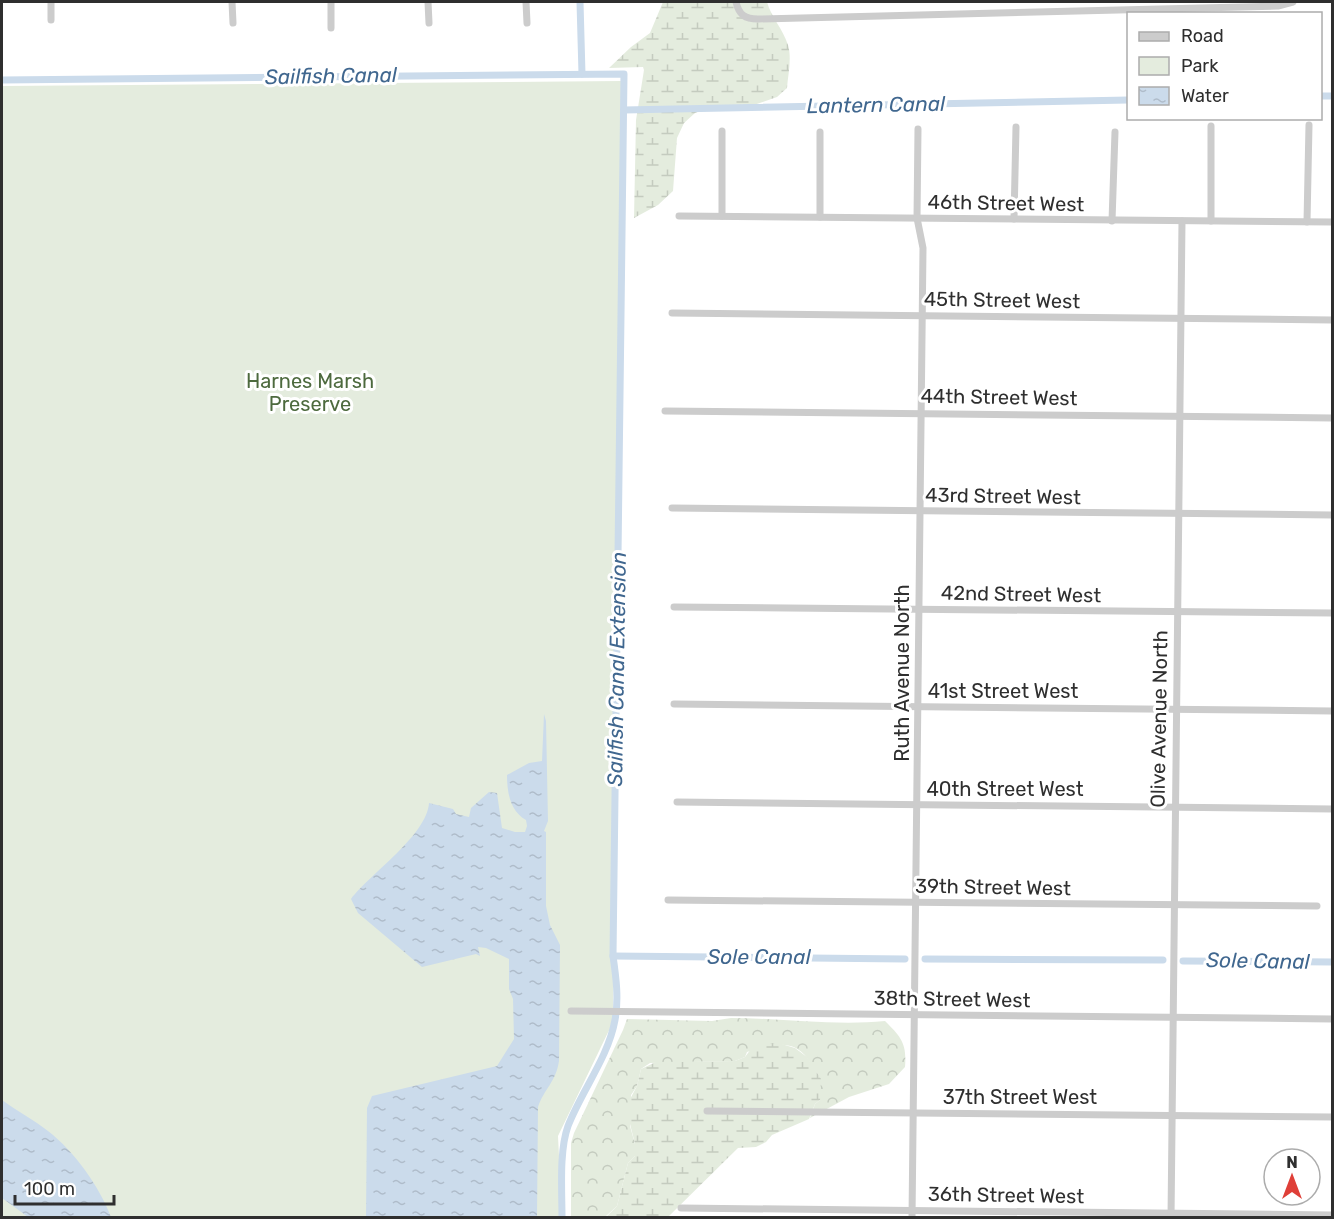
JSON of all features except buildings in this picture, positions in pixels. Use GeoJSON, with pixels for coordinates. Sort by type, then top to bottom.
{"type":"FeatureCollection","features":[{"type":"Feature","properties":{"kind":"street"},"geometry":{"type":"LineString","coordinates":[[51,2],[51,20]]}},
{"type":"Feature","properties":{"kind":"street"},"geometry":{"type":"LineString","coordinates":[[232,2],[233,23]]}},
{"type":"Feature","properties":{"kind":"street"},"geometry":{"type":"LineString","coordinates":[[331,2],[331,28]]}},
{"type":"Feature","properties":{"kind":"street"},"geometry":{"type":"LineString","coordinates":[[428,2],[429,23]]}},
{"type":"Feature","properties":{"kind":"street"},"geometry":{"type":"LineString","coordinates":[[526,2],[527,23]]}},
{"type":"Feature","properties":{"kind":"street"},"geometry":{"type":"LineString","coordinates":[[736,2],[738,11],[743,16],[758,19],[1278,6],[1293,2]]}},
{"type":"Feature","properties":{"kind":"street"},"geometry":{"type":"LineString","coordinates":[[1042,2],[1042,12]]}},
{"type":"Feature","properties":{"kind":"street"},"geometry":{"type":"LineString","coordinates":[[1307,222],[1309,125]]}},
{"type":"Feature","properties":{"kind":"street"},"geometry":{"type":"LineString","coordinates":[[1210,221],[1212,126]]}},
{"type":"Feature","properties":{"kind":"street"},"geometry":{"type":"LineString","coordinates":[[1014,219],[1016,127]]}},
{"type":"Feature","properties":{"kind":"street","name":"Ruth Avenue North"},"geometry":{"type":"LineString","coordinates":[[912,1214],[923,248],[917,218],[918,129]]}},
{"type":"Feature","properties":{"kind":"street"},"geometry":{"type":"LineString","coordinates":[[722,132],[722,216]]}},
{"type":"Feature","properties":{"kind":"street"},"geometry":{"type":"LineString","coordinates":[[820,132],[820,217]]}},
{"type":"Feature","properties":{"kind":"street"},"geometry":{"type":"LineString","coordinates":[[1112,221],[1115,132]]}},
{"type":"Feature","properties":{"kind":"street","name":"46th Street West"},"geometry":{"type":"LineString","coordinates":[[679,216],[1332,222]]}},
{"type":"Feature","properties":{"kind":"street","name":"Olive Avenue North"},"geometry":{"type":"LineString","coordinates":[[1171,1216],[1182,221]]}},
{"type":"Feature","properties":{"kind":"street","name":"45th Street West"},"geometry":{"type":"LineString","coordinates":[[672,313],[1332,320]]}},
{"type":"Feature","properties":{"kind":"street","name":"44th Street West"},"geometry":{"type":"LineString","coordinates":[[665,411],[1332,418]]}},
{"type":"Feature","properties":{"kind":"street","name":"43rd Street West"},"geometry":{"type":"LineString","coordinates":[[672,508],[1332,515]]}},
{"type":"Feature","properties":{"kind":"street","name":"42nd Street West"},"geometry":{"type":"LineString","coordinates":[[674,607],[1332,613]]}},
{"type":"Feature","properties":{"kind":"street","name":"41st Street West"},"geometry":{"type":"LineString","coordinates":[[674,704],[1332,711]]}},
{"type":"Feature","properties":{"kind":"street","name":"40th Street West"},"geometry":{"type":"LineString","coordinates":[[676,802],[1332,809]]}},
{"type":"Feature","properties":{"kind":"street","name":"39th Street West"},"geometry":{"type":"LineString","coordinates":[[668,900],[1317,906]]}},
{"type":"Feature","properties":{"kind":"street","name":"38th Street West"},"geometry":{"type":"LineString","coordinates":[[571,1011],[1332,1019]]}},
{"type":"Feature","properties":{"kind":"street","name":"37th Street West"},"geometry":{"type":"LineString","coordinates":[[707,1111],[1332,1117]]}},
{"type":"Feature","properties":{"kind":"street","name":"36th Street West"},"geometry":{"type":"LineString","coordinates":[[681,1208],[912,1214],[1331,1215]]}},
{"type":"Feature","properties":{"kind":"green space"},"geometry":{"type":"Polygon","coordinates":[[[663,2],[767,2],[788,45],[790,61],[787,88],[777,97],[751,106],[705,109],[695,113],[684,123],[677,138],[673,191],[658,205],[634,218],[636,120],[644,70],[643,67],[609,68],[650,33],[663,2]]]}},
{"type":"Feature","properties":{"kind":"green space","name":"Harnes Marsh Preserve"},"geometry":{"type":"Polygon","coordinates":[[[622,81],[613,1022],[558,1136],[562,1217],[2,1217],[2,86],[622,81]]]}},
{"type":"Feature","properties":{"kind":"green space"},"geometry":{"type":"Polygon","coordinates":[[[731,1018],[847,1023],[885,1021],[902,1041],[905,1067],[889,1084],[849,1097],[810,1118],[815,1104],[820,1100],[818,1074],[801,1051],[794,1047],[779,1045],[763,1047],[747,1052],[745,1057],[735,1061],[650,1063],[641,1069],[637,1086],[631,1095],[630,1126],[635,1144],[635,1156],[628,1163],[617,1206],[605,1217],[571,1218],[571,1143],[627,1019],[712,1021],[731,1018]]]}},
{"type":"Feature","properties":{"kind":"green space"},"geometry":{"type":"Polygon","coordinates":[[[778,1043],[795,1048],[807,1057],[821,1079],[820,1100],[815,1104],[809,1119],[772,1135],[766,1142],[756,1147],[738,1148],[668,1217],[605,1218],[617,1206],[628,1163],[635,1156],[635,1144],[629,1120],[629,1101],[637,1086],[641,1069],[656,1062],[735,1061],[745,1057],[754,1045],[778,1043]]]}},
{"type":"Feature","properties":{"kind":"water"},"geometry":{"type":"Polygon","coordinates":[[[544,714],[548,821],[544,831],[546,832],[546,906],[550,925],[560,945],[559,1061],[555,1075],[538,1107],[537,1217],[366,1217],[367,1108],[372,1096],[497,1066],[514,1039],[513,999],[509,989],[509,959],[486,948],[478,947],[480,956],[476,954],[422,967],[358,913],[351,899],[419,828],[429,803],[453,809],[456,814],[469,817],[471,808],[489,792],[497,793],[502,828],[525,832],[526,820],[516,812],[513,806],[507,775],[529,763],[542,761],[544,714]]]}},
{"type":"Feature","properties":{"kind":"water"},"geometry":{"type":"Polygon","coordinates":[[[2,1100],[43,1127],[68,1149],[93,1182],[111,1217],[28,1217],[2,1198],[2,1100]]]}},
{"type":"Feature","properties":{"kind":"waterway"},"geometry":{"type":"LineString","coordinates":[[580,2],[582,74]]}},
{"type":"Feature","properties":{"kind":"waterway","name":"Sailfish Canal Extension"},"geometry":{"type":"LineString","coordinates":[[2,80],[624,74],[613,956],[617,1004],[607,1048],[565,1136],[562,1218]]}},
{"type":"Feature","properties":{"kind":"waterway","name":"Lantern Canal"},"geometry":{"type":"LineString","coordinates":[[1322,96],[1332,96]]}},
{"type":"Feature","properties":{"kind":"waterway","name":"Lantern Canal"},"geometry":{"type":"LineString","coordinates":[[624,110],[1127,100]]}},
{"type":"Feature","properties":{"kind":"waterway","name":"Sole Canal"},"geometry":{"type":"LineString","coordinates":[[613,956],[905,959]]}},
{"type":"Feature","properties":{"kind":"waterway","name":"Sole Canal"},"geometry":{"type":"LineString","coordinates":[[925,959],[1163,960]]}},
{"type":"Feature","properties":{"kind":"waterway","name":"Sole Canal"},"geometry":{"type":"LineString","coordinates":[[1183,961],[1332,962]]}},
{"type":"Feature","properties":{"kind":"water label","name":"Sailfish Canal"},"geometry":{"type":"Point","coordinates":[331,76]}}]}
